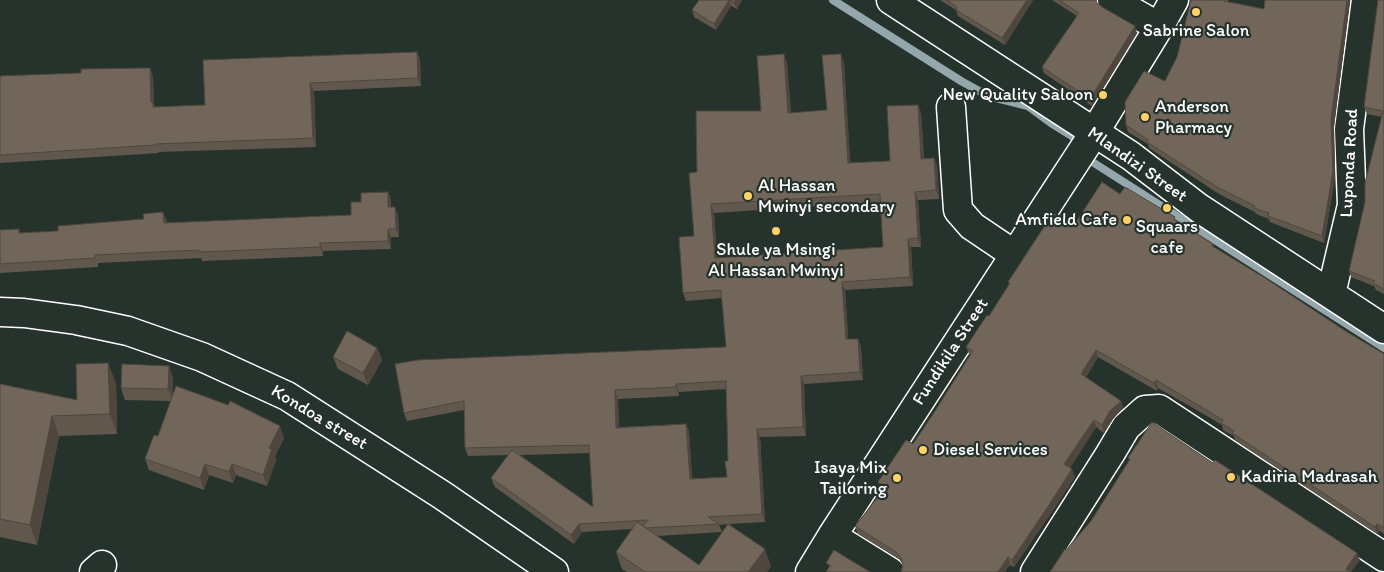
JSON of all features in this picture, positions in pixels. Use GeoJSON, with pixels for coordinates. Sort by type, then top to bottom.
{"type":"FeatureCollection","features":[{"type":"Feature","properties":{"kind":"street","name":"Mlandizi Street"},"geometry":{"type":"LineString","coordinates":[[891,0],[1131,156],[1199,208],[1384,329]]}},
{"type":"Feature","properties":{"kind":"street"},"geometry":{"type":"LineString","coordinates":[[1112,0],[1159,27]]}},
{"type":"Feature","properties":{"kind":"street","name":"Fundikila Street"},"geometry":{"type":"LineString","coordinates":[[810,572],[1094,133],[1174,0]]}},
{"type":"Feature","properties":{"kind":"street","name":"Luponda Road"},"geometry":{"type":"LineString","coordinates":[[1331,294],[1352,205],[1349,129],[1366,0]]}},
{"type":"Feature","properties":{"kind":"street"},"geometry":{"type":"LineString","coordinates":[[951,107],[958,210],[972,226],[1015,255]]}},
{"type":"Feature","properties":{"kind":"street","name":"Kondoa street"},"geometry":{"type":"LineString","coordinates":[[0,312],[24,313],[76,320],[128,331],[202,357],[288,396],[442,495],[554,572]]}},
{"type":"Feature","properties":{"kind":"street"},"geometry":{"type":"LineString","coordinates":[[1035,572],[1126,427],[1144,410],[1159,409],[1384,557]]}},
{"type":"Feature","properties":{"kind":"street"},"geometry":{"type":"LineString","coordinates":[[832,536],[890,572]]}},
{"type":"Feature","properties":{"kind":"building"},"geometry":{"type":"Polygon","coordinates":[[[699,0],[729,0],[714,24],[692,10],[699,0]]]}},
{"type":"Feature","properties":{"kind":"building"},"geometry":{"type":"Polygon","coordinates":[[[947,0],[1027,0],[1002,38],[956,10],[957,7],[947,0]]]}},
{"type":"Feature","properties":{"kind":"building"},"geometry":{"type":"Polygon","coordinates":[[[1059,0],[1096,0],[1102,7],[1135,26],[1090,99],[1042,67],[1079,13],[1059,0]]]}},
{"type":"Feature","properties":{"kind":"building"},"geometry":{"type":"Polygon","coordinates":[[[1191,0],[1224,0],[1264,9],[1265,0],[1347,0],[1331,120],[1333,171],[1322,236],[1268,216],[1269,213],[1254,208],[1255,206],[1217,187],[1147,142],[1148,140],[1126,125],[1125,102],[1144,71],[1165,81],[1177,57],[1191,0]]]}},
{"type":"Feature","properties":{"kind":"building"},"geometry":{"type":"Polygon","coordinates":[[[1378,0],[1384,0],[1384,289],[1373,283],[1375,281],[1349,271],[1365,202],[1365,183],[1383,111],[1364,107],[1378,0]]]}},
{"type":"Feature","properties":{"kind":"building"},"geometry":{"type":"Polygon","coordinates":[[[417,52],[418,78],[310,83],[313,138],[155,144],[0,155],[0,76],[81,73],[81,69],[150,68],[151,102],[153,102],[153,107],[205,105],[203,60],[417,52]]]}},
{"type":"Feature","properties":{"kind":"building"},"geometry":{"type":"Polygon","coordinates":[[[784,54],[788,113],[827,110],[822,55],[841,54],[848,163],[890,161],[887,106],[918,105],[921,159],[934,158],[936,190],[915,192],[918,238],[908,239],[910,277],[842,282],[846,339],[858,339],[860,372],[801,376],[803,427],[757,429],[762,514],[708,517],[719,524],[646,528],[643,526],[648,520],[579,524],[571,535],[491,478],[512,450],[593,507],[589,445],[465,448],[464,401],[404,413],[395,364],[418,360],[726,347],[721,290],[683,293],[679,237],[694,236],[689,173],[697,172],[696,111],[761,111],[757,56],[784,54]],[[880,194],[711,204],[715,258],[883,247],[880,194]],[[726,381],[676,384],[676,387],[615,390],[616,428],[686,424],[690,479],[727,477],[725,461],[728,461],[726,381]]]}},
{"type":"Feature","properties":{"kind":"building"},"geometry":{"type":"Polygon","coordinates":[[[1102,182],[1120,194],[1125,187],[1175,217],[1174,219],[1213,244],[1212,246],[1384,354],[1384,528],[1377,524],[1375,527],[1232,433],[1234,431],[1221,423],[1223,420],[1156,380],[1154,383],[1096,350],[1081,374],[1121,401],[1110,411],[1102,425],[1094,420],[1064,464],[1072,469],[1012,560],[1008,557],[998,572],[901,572],[903,565],[901,558],[896,552],[855,526],[886,487],[878,482],[906,440],[913,444],[973,351],[966,347],[987,315],[989,316],[1010,283],[1008,282],[1053,213],[1059,217],[1061,213],[1076,222],[1102,182]]]}},
{"type":"Feature","properties":{"kind":"building"},"geometry":{"type":"Polygon","coordinates":[[[388,192],[388,207],[395,207],[396,229],[388,229],[388,241],[320,243],[320,247],[95,255],[95,258],[0,264],[0,230],[19,229],[19,233],[58,231],[58,226],[144,219],[143,214],[163,212],[164,223],[351,215],[351,202],[361,202],[361,193],[388,192]]]}},
{"type":"Feature","properties":{"kind":"building"},"geometry":{"type":"Polygon","coordinates":[[[347,331],[377,348],[363,373],[333,357],[347,331]]]}},
{"type":"Feature","properties":{"kind":"building"},"geometry":{"type":"Polygon","coordinates":[[[108,363],[110,414],[52,416],[30,525],[0,519],[0,384],[77,400],[76,364],[108,363]]]}},
{"type":"Feature","properties":{"kind":"building"},"geometry":{"type":"Polygon","coordinates":[[[122,364],[169,366],[168,389],[121,388],[122,364]]]}},
{"type":"Feature","properties":{"kind":"building"},"geometry":{"type":"Polygon","coordinates":[[[176,386],[228,405],[230,401],[280,426],[269,448],[272,449],[263,475],[232,464],[229,472],[205,464],[200,478],[145,459],[154,435],[158,436],[176,386]]]}},
{"type":"Feature","properties":{"kind":"building"},"geometry":{"type":"Polygon","coordinates":[[[1152,422],[1213,463],[1215,460],[1357,553],[1346,569],[1350,572],[1050,572],[1065,549],[1091,521],[1130,459],[1128,458],[1152,422]]]}},
{"type":"Feature","properties":{"kind":"building"},"geometry":{"type":"Polygon","coordinates":[[[637,522],[699,565],[728,524],[765,549],[748,572],[645,572],[616,552],[637,522]]]}},
{"type":"Feature","properties":{"kind":"building"},"geometry":{"type":"Polygon","coordinates":[[[834,550],[870,572],[826,572],[831,566],[826,563],[834,550]]]}},
{"type":"Feature","properties":{"kind":"waterway"},"geometry":{"type":"LineString","coordinates":[[833,0],[961,81],[988,96],[1028,106],[1080,141]]}},
{"type":"Feature","properties":{"kind":"waterway"},"geometry":{"type":"LineString","coordinates":[[1094,163],[1384,348]]}},
{"type":"Feature","properties":{"kind":"place","name":"Sabrine Salon"},"geometry":{"type":"Point","coordinates":[1196,12]}},
{"type":"Feature","properties":{"kind":"place","name":"New Quality Saloon"},"geometry":{"type":"Point","coordinates":[1103,95]}},
{"type":"Feature","properties":{"kind":"place","name":"Anderson Pharmacy"},"geometry":{"type":"Point","coordinates":[1145,117]}},
{"type":"Feature","properties":{"kind":"place","name":"Al Hassan Mwinyi secondary"},"geometry":{"type":"Point","coordinates":[748,196]}},
{"type":"Feature","properties":{"kind":"place","name":"Squaars cafe"},"geometry":{"type":"Point","coordinates":[1167,208]}},
{"type":"Feature","properties":{"kind":"place","name":"Amfield Cafe"},"geometry":{"type":"Point","coordinates":[1127,220]}},
{"type":"Feature","properties":{"kind":"place","name":"Shule ya Msingi Al Hassan Mwinyi"},"geometry":{"type":"Point","coordinates":[776,231]}},
{"type":"Feature","properties":{"kind":"place","name":"Diesel Services"},"geometry":{"type":"Point","coordinates":[923,450]}},
{"type":"Feature","properties":{"kind":"place","name":"Kadiria Madrasah"},"geometry":{"type":"Point","coordinates":[1231,477]}},
{"type":"Feature","properties":{"kind":"place","name":"Isaya Mix Tailoring"},"geometry":{"type":"Point","coordinates":[897,478]}}]}
